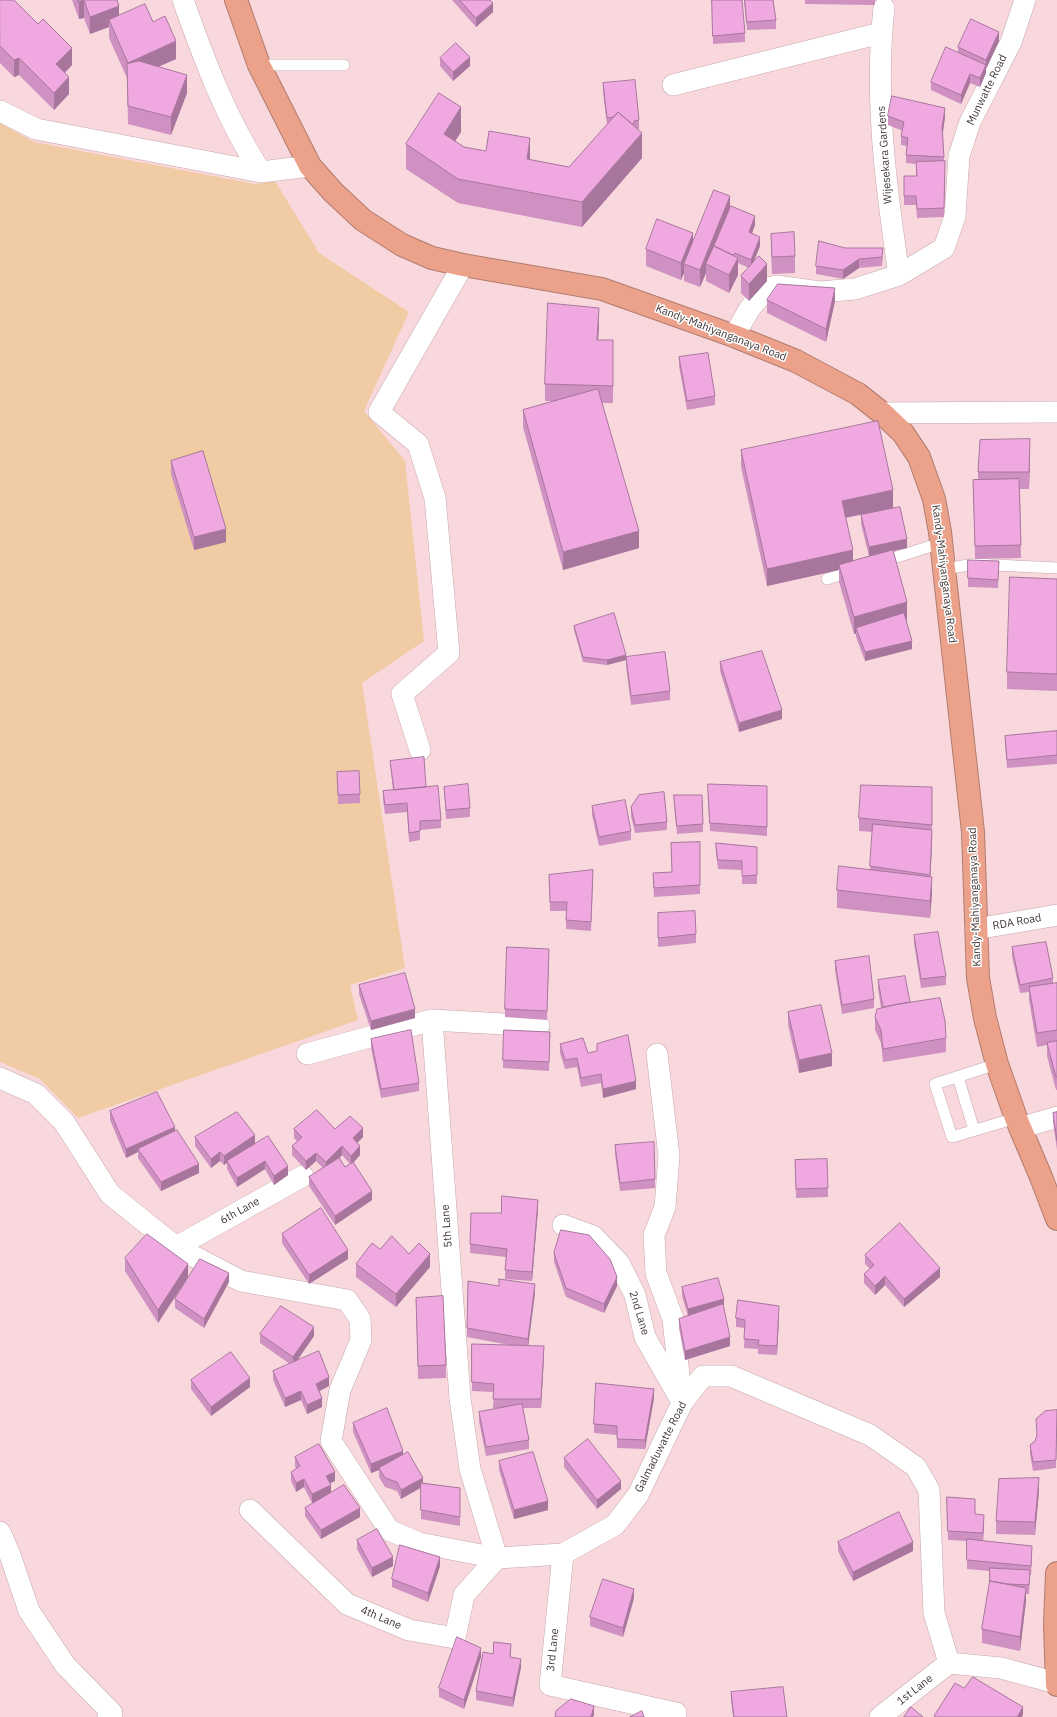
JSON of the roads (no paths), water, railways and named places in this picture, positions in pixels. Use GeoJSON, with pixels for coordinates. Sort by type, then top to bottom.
{"type":"FeatureCollection","features":[{"type":"Feature","properties":{"kind":"highway","name":"Kandy-Mahiyanganaya Road"},"geometry":{"type":"LineString","coordinates":[[236,0],[258,66],[310,166],[333,192],[363,220],[402,245],[432,258],[463,265],[602,289],[734,336],[802,364],[858,394],[882,413],[903,433],[919,457],[934,499],[945,569],[973,832],[978,978],[985,1018],[997,1064],[1018,1123],[1057,1219]]}},
{"type":"Feature","properties":{"kind":"highway"},"geometry":{"type":"LineString","coordinates":[[1057,1573],[1055,1625],[1057,1684]]}},
{"type":"Feature","properties":{"kind":"street"},"geometry":{"type":"LineString","coordinates":[[183,0],[210,75],[249,153],[261,172]]}},
{"type":"Feature","properties":{"kind":"street","name":"Munwatte Road"},"geometry":{"type":"LineString","coordinates":[[734,336],[750,308],[768,288],[776,286],[820,292],[848,289],[899,275],[944,248],[955,216],[959,156],[970,122],[1011,42],[1025,0]]}},
{"type":"Feature","properties":{"kind":"street","name":"Wijesekara Gardens"},"geometry":{"type":"LineString","coordinates":[[884,8],[881,33],[880,124],[888,200],[899,275]]}},
{"type":"Feature","properties":{"kind":"street"},"geometry":{"type":"LineString","coordinates":[[673,85],[881,33]]}},
{"type":"Feature","properties":{"kind":"street"},"geometry":{"type":"LineString","coordinates":[[0,111],[36,129],[261,172],[310,166]]}},
{"type":"Feature","properties":{"kind":"street"},"geometry":{"type":"LineString","coordinates":[[420,750],[402,694],[448,653],[436,498],[418,444],[379,412],[463,265]]}},
{"type":"Feature","properties":{"kind":"street"},"geometry":{"type":"LineString","coordinates":[[882,413],[1057,412]]}},
{"type":"Feature","properties":{"kind":"street","name":"RDA Road"},"geometry":{"type":"LineString","coordinates":[[976,929],[1057,916]]}},
{"type":"Feature","properties":{"kind":"street"},"geometry":{"type":"LineString","coordinates":[[307,1054],[432,1020],[539,1026]]}},
{"type":"Feature","properties":{"kind":"street","name":"5th Lane"},"geometry":{"type":"LineString","coordinates":[[432,1020],[460,1398],[470,1469],[497,1558]]}},
{"type":"Feature","properties":{"kind":"street"},"geometry":{"type":"LineString","coordinates":[[657,1054],[669,1156],[665,1207],[654,1235],[656,1273],[673,1319],[682,1403]]}},
{"type":"Feature","properties":{"kind":"street","name":"Galmaduwatte Road"},"geometry":{"type":"LineString","coordinates":[[0,1078],[36,1094],[64,1122],[110,1194],[176,1247],[241,1281],[346,1300],[360,1319],[361,1340],[340,1390],[331,1442],[389,1530],[419,1543],[497,1558],[563,1554],[615,1525],[638,1495],[682,1403],[703,1376],[731,1376],[870,1435],[916,1467],[929,1490],[934,1613],[949,1663]]}},
{"type":"Feature","properties":{"kind":"street"},"geometry":{"type":"LineString","coordinates":[[1018,1123],[1057,1117]]}},
{"type":"Feature","properties":{"kind":"street","name":"6th Lane"},"geometry":{"type":"LineString","coordinates":[[176,1247],[303,1176]]}},
{"type":"Feature","properties":{"kind":"street","name":"2nd Lane"},"geometry":{"type":"LineString","coordinates":[[563,1225],[593,1236],[619,1263],[635,1295],[645,1337],[682,1403]]}},
{"type":"Feature","properties":{"kind":"street","name":"4th Lane"},"geometry":{"type":"LineString","coordinates":[[250,1510],[347,1604],[409,1630],[455,1638],[464,1594],[497,1558]]}},
{"type":"Feature","properties":{"kind":"street"},"geometry":{"type":"LineString","coordinates":[[0,1532],[5,1560],[29,1612],[65,1665],[112,1713],[108,1717]]}},
{"type":"Feature","properties":{"kind":"street","name":"3rd Lane"},"geometry":{"type":"LineString","coordinates":[[563,1554],[550,1685],[676,1714],[676,1717]]}},
{"type":"Feature","properties":{"kind":"street"},"geometry":{"type":"LineString","coordinates":[[949,1663],[1001,1668],[1057,1684]]}},
{"type":"Feature","properties":{"kind":"street","name":"1st Lane"},"geometry":{"type":"LineString","coordinates":[[880,1717],[949,1663]]}},
{"type":"Feature","properties":{"kind":"lane"},"geometry":{"type":"LineString","coordinates":[[258,66],[344,65]]}},
{"type":"Feature","properties":{"kind":"lane"},"geometry":{"type":"LineString","coordinates":[[827,579],[941,543]]}},
{"type":"Feature","properties":{"kind":"lane"},"geometry":{"type":"LineString","coordinates":[[945,569],[974,564],[1057,568]]}},
{"type":"Feature","properties":{"kind":"lane"},"geometry":{"type":"LineString","coordinates":[[997,1064],[935,1084],[952,1137],[974,1130],[1018,1123]]}},
{"type":"Feature","properties":{"kind":"lane"},"geometry":{"type":"LineString","coordinates":[[958,1077],[974,1130]]}}]}
